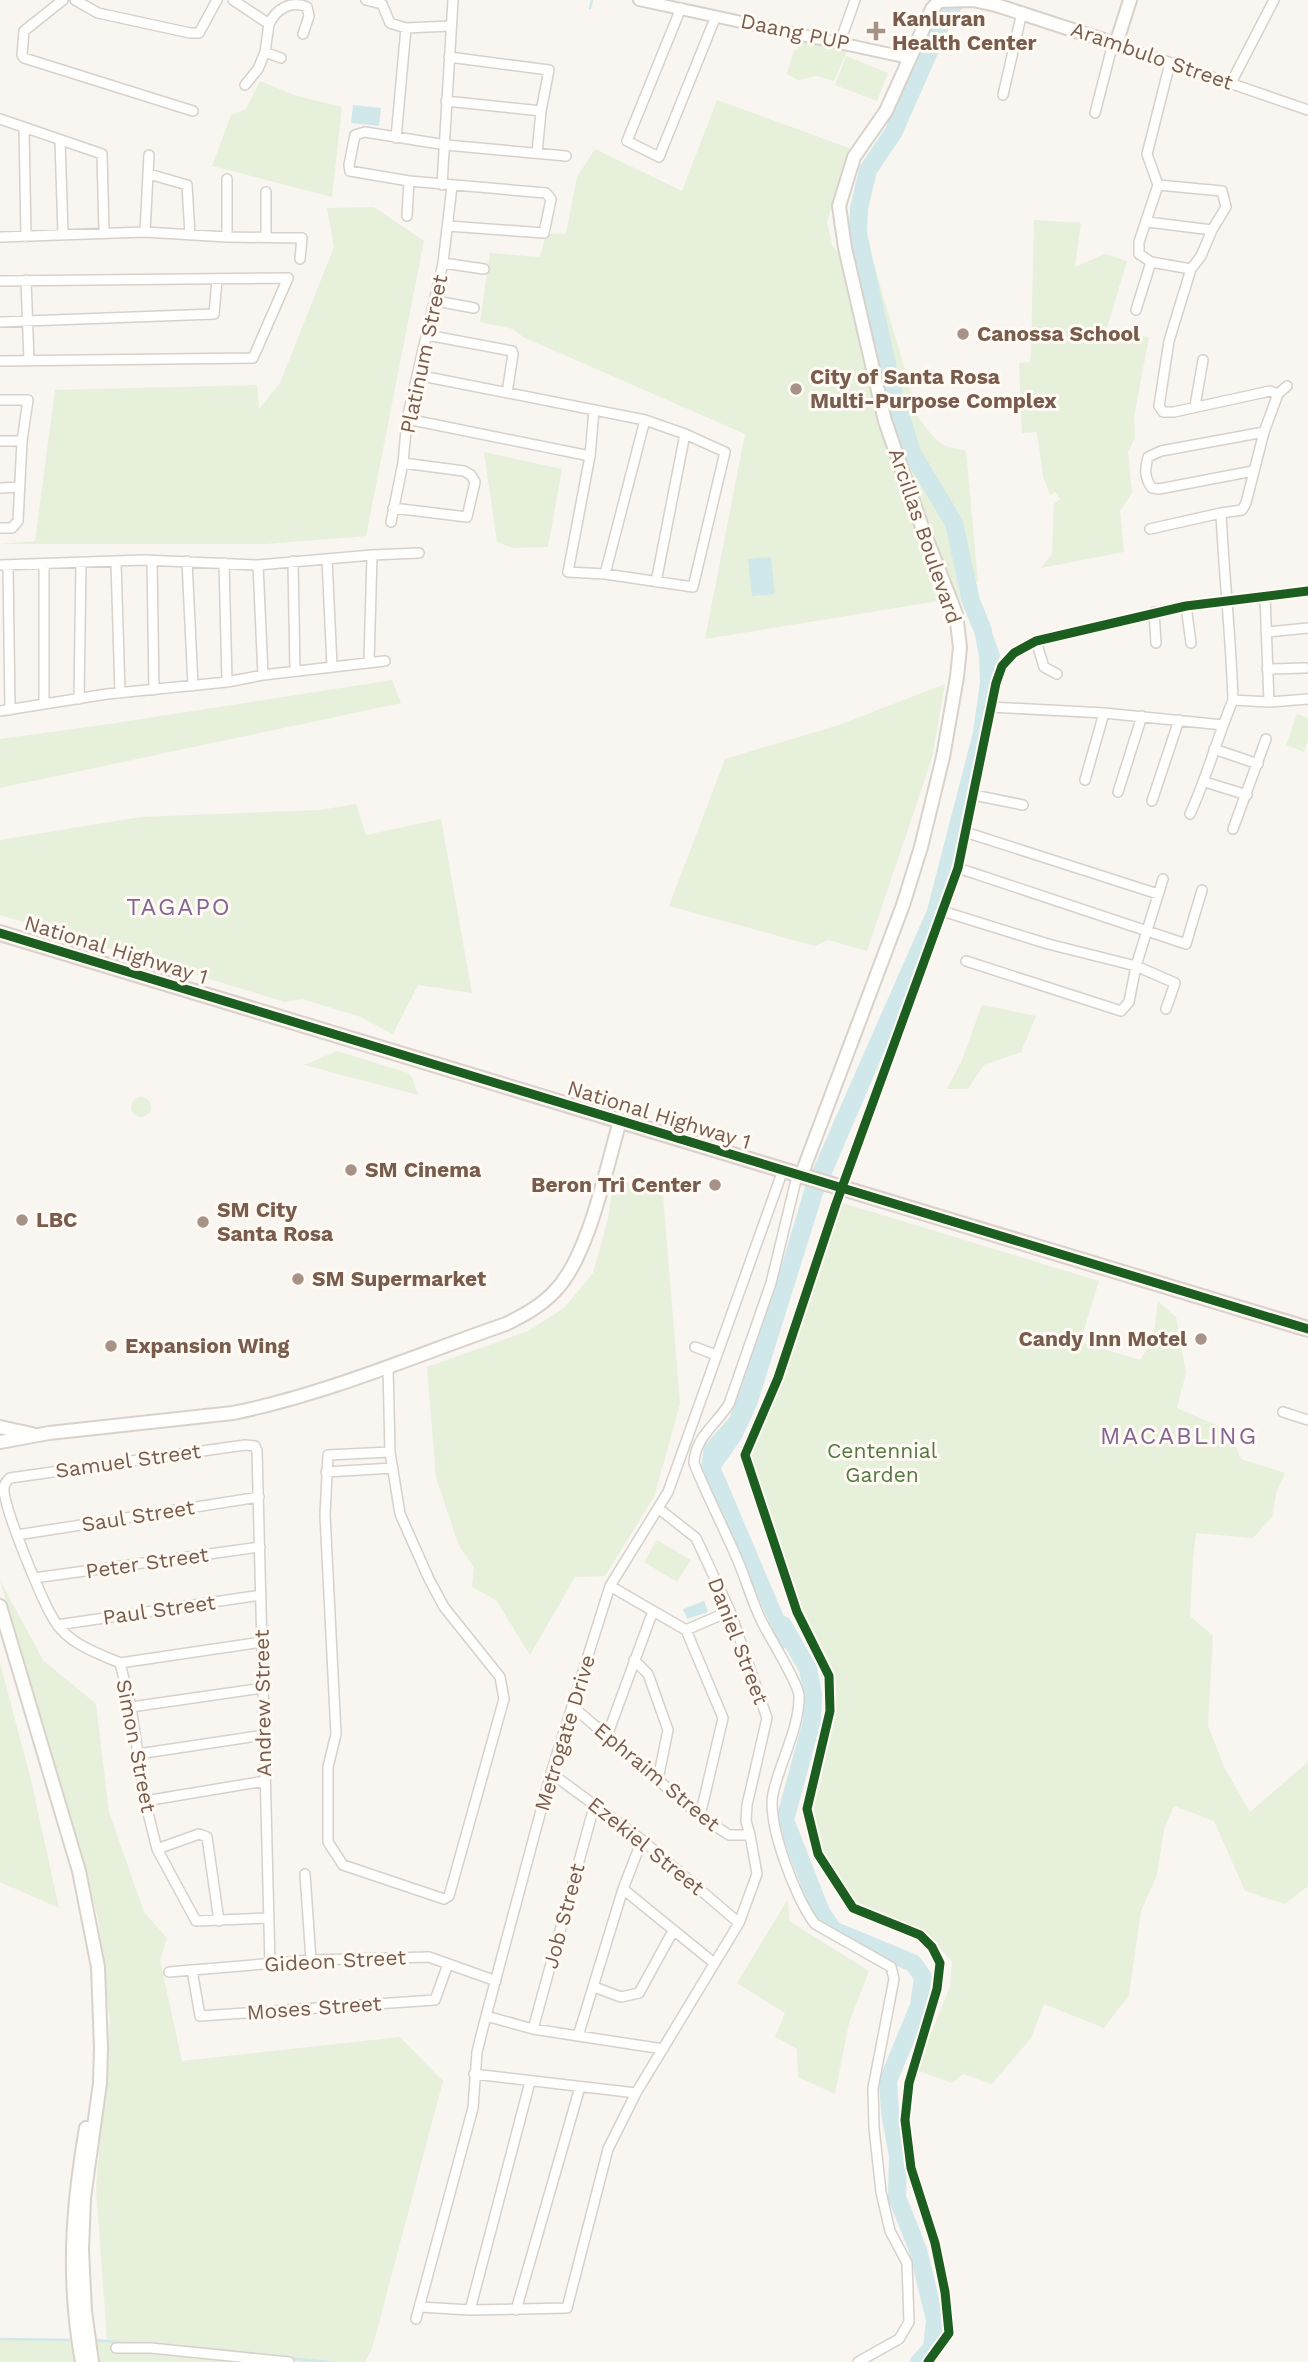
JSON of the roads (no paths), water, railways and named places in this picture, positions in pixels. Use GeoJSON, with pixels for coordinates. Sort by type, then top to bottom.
{"type":"FeatureCollection","features":[{"type":"Feature","properties":{"kind":"highway","name":"National Highway 1"},"geometry":{"type":"LineString","coordinates":[[0,933],[1308,1329]]}},
{"type":"Feature","properties":{"kind":"main road"},"geometry":{"type":"LineString","coordinates":[[1114,43],[1130,0]]}},
{"type":"Feature","properties":{"kind":"main road","name":"Arcillas Boulevard"},"geometry":{"type":"LineString","coordinates":[[793,1175],[903,905],[921,847],[943,757],[960,647],[956,614],[919,520],[885,421],[845,248],[839,206],[854,157],[886,111],[932,9],[939,1],[996,2]]}},
{"type":"Feature","properties":{"kind":"main road","name":"Arambulo Street"},"geometry":{"type":"LineString","coordinates":[[996,2],[1114,43]]}},
{"type":"Feature","properties":{"kind":"main road"},"geometry":{"type":"LineString","coordinates":[[0,1441],[247,1410],[290,1400],[506,1324],[539,1305],[556,1290],[577,1260],[620,1121]]}},
{"type":"Feature","properties":{"kind":"main road"},"geometry":{"type":"LineString","coordinates":[[0,1427],[36,1435]]}},
{"type":"Feature","properties":{"kind":"main road"},"geometry":{"type":"LineString","coordinates":[[0,1606],[7,1642],[90,1944],[95,2054],[92,2090],[76,2185],[77,2250],[84,2346],[82,2362]]}},
{"type":"Feature","properties":{"kind":"main road"},"geometry":{"type":"LineString","coordinates":[[0,1630],[7,1642]]}},
{"type":"Feature","properties":{"kind":"main road"},"geometry":{"type":"LineString","coordinates":[[84,2346],[92,2362]]}},
{"type":"Feature","properties":{"kind":"street"},"geometry":{"type":"LineString","coordinates":[[64,0],[24,31],[24,58],[193,111]]}},
{"type":"Feature","properties":{"kind":"street"},"geometry":{"type":"LineString","coordinates":[[75,0],[98,13],[198,33],[217,0]]}},
{"type":"Feature","properties":{"kind":"street"},"geometry":{"type":"LineString","coordinates":[[233,0],[269,24]]}},
{"type":"Feature","properties":{"kind":"street"},"geometry":{"type":"LineString","coordinates":[[366,0],[382,4],[390,23],[406,28],[450,26]]}},
{"type":"Feature","properties":{"kind":"street"},"geometry":{"type":"LineString","coordinates":[[442,185],[453,0]]}},
{"type":"Feature","properties":{"kind":"street","name":"Daang PUP"},"geometry":{"type":"LineString","coordinates":[[639,0],[909,58]]}},
{"type":"Feature","properties":{"kind":"street"},"geometry":{"type":"LineString","coordinates":[[840,42],[855,0]]}},
{"type":"Feature","properties":{"kind":"street"},"geometry":{"type":"LineString","coordinates":[[1231,83],[1274,0]]}},
{"type":"Feature","properties":{"kind":"street"},"geometry":{"type":"LineString","coordinates":[[245,85],[258,69],[265,52],[269,24],[282,8],[300,4],[307,7],[309,16],[303,34]]}},
{"type":"Feature","properties":{"kind":"street"},"geometry":{"type":"LineString","coordinates":[[681,8],[626,141],[659,157],[716,16]]}},
{"type":"Feature","properties":{"kind":"street"},"geometry":{"type":"LineString","coordinates":[[1003,95],[1022,12]]}},
{"type":"Feature","properties":{"kind":"street"},"geometry":{"type":"LineString","coordinates":[[396,138],[406,28]]}},
{"type":"Feature","properties":{"kind":"street"},"geometry":{"type":"LineString","coordinates":[[1095,113],[1114,43]]}},
{"type":"Feature","properties":{"kind":"street","name":"Arambulo Street"},"geometry":{"type":"LineString","coordinates":[[1114,43],[1308,110]]}},
{"type":"Feature","properties":{"kind":"street"},"geometry":{"type":"LineString","coordinates":[[265,52],[281,58]]}},
{"type":"Feature","properties":{"kind":"street"},"geometry":{"type":"LineString","coordinates":[[449,57],[549,70],[537,152]]}},
{"type":"Feature","properties":{"kind":"street"},"geometry":{"type":"LineString","coordinates":[[1170,63],[1147,154],[1158,185],[1148,222],[1139,242],[1139,254],[1151,262],[1191,269]]}},
{"type":"Feature","properties":{"kind":"street"},"geometry":{"type":"LineString","coordinates":[[446,101],[541,111]]}},
{"type":"Feature","properties":{"kind":"street"},"geometry":{"type":"LineString","coordinates":[[0,119],[102,154],[104,232]]}},
{"type":"Feature","properties":{"kind":"street"},"geometry":{"type":"LineString","coordinates":[[24,127],[26,237]]}},
{"type":"Feature","properties":{"kind":"street"},"geometry":{"type":"LineString","coordinates":[[448,226],[545,233],[551,199],[547,193],[442,185],[350,171],[355,135],[365,132],[446,145],[566,156]]}},
{"type":"Feature","properties":{"kind":"street"},"geometry":{"type":"LineString","coordinates":[[60,140],[63,234]]}},
{"type":"Feature","properties":{"kind":"street"},"geometry":{"type":"LineString","coordinates":[[145,232],[149,155]]}},
{"type":"Feature","properties":{"kind":"street"},"geometry":{"type":"LineString","coordinates":[[149,174],[187,185],[190,235]]}},
{"type":"Feature","properties":{"kind":"street"},"geometry":{"type":"LineString","coordinates":[[227,237],[228,179]]}},
{"type":"Feature","properties":{"kind":"street"},"geometry":{"type":"LineString","coordinates":[[407,216],[409,181]]}},
{"type":"Feature","properties":{"kind":"street"},"geometry":{"type":"LineString","coordinates":[[1158,185],[1222,191],[1226,207],[1201,256],[1191,269],[1169,341],[1159,406],[1163,412],[1174,412],[1270,391],[1278,394]]}},
{"type":"Feature","properties":{"kind":"street","name":"Platinum Street"},"geometry":{"type":"LineString","coordinates":[[391,522],[403,463],[407,419],[443,263],[452,186]]}},
{"type":"Feature","properties":{"kind":"street"},"geometry":{"type":"LineString","coordinates":[[266,192],[266,236]]}},
{"type":"Feature","properties":{"kind":"street"},"geometry":{"type":"LineString","coordinates":[[1148,222],[1212,230]]}},
{"type":"Feature","properties":{"kind":"street"},"geometry":{"type":"LineString","coordinates":[[0,237],[145,232],[302,238],[300,259]]}},
{"type":"Feature","properties":{"kind":"street"},"geometry":{"type":"LineString","coordinates":[[1136,310],[1151,262]]}},
{"type":"Feature","properties":{"kind":"street"},"geometry":{"type":"LineString","coordinates":[[443,263],[484,269]]}},
{"type":"Feature","properties":{"kind":"street"},"geometry":{"type":"LineString","coordinates":[[0,281],[288,278],[253,358],[0,361]]}},
{"type":"Feature","properties":{"kind":"street"},"geometry":{"type":"LineString","coordinates":[[0,322],[214,314],[217,280]]}},
{"type":"Feature","properties":{"kind":"street"},"geometry":{"type":"LineString","coordinates":[[26,281],[29,362]]}},
{"type":"Feature","properties":{"kind":"street"},"geometry":{"type":"LineString","coordinates":[[436,301],[474,307]]}},
{"type":"Feature","properties":{"kind":"street"},"geometry":{"type":"LineString","coordinates":[[428,335],[512,351],[507,393]]}},
{"type":"Feature","properties":{"kind":"street"},"geometry":{"type":"LineString","coordinates":[[1195,406],[1203,360]]}},
{"type":"Feature","properties":{"kind":"street"},"geometry":{"type":"LineString","coordinates":[[417,375],[645,420],[685,433],[724,452],[693,587],[605,574],[568,572],[590,456],[594,410]]}},
{"type":"Feature","properties":{"kind":"street"},"geometry":{"type":"LineString","coordinates":[[1150,529],[1241,510],[1246,503],[1264,432],[1278,394],[1287,386]]}},
{"type":"Feature","properties":{"kind":"street"},"geometry":{"type":"LineString","coordinates":[[0,400],[28,400],[22,441],[18,521],[12,528],[0,528]]}},
{"type":"Feature","properties":{"kind":"street"},"geometry":{"type":"LineString","coordinates":[[407,419],[590,456]]}},
{"type":"Feature","properties":{"kind":"street"},"geometry":{"type":"LineString","coordinates":[[605,574],[645,420]]}},
{"type":"Feature","properties":{"kind":"street"},"geometry":{"type":"LineString","coordinates":[[1253,471],[1159,489],[1152,488],[1147,482],[1145,468],[1148,457],[1161,451],[1264,432]]}},
{"type":"Feature","properties":{"kind":"street"},"geometry":{"type":"LineString","coordinates":[[656,582],[685,433]]}},
{"type":"Feature","properties":{"kind":"street"},"geometry":{"type":"LineString","coordinates":[[0,441],[22,441]]}},
{"type":"Feature","properties":{"kind":"street"},"geometry":{"type":"LineString","coordinates":[[393,508],[467,517],[475,482],[471,475],[464,471],[403,463]]}},
{"type":"Feature","properties":{"kind":"street"},"geometry":{"type":"LineString","coordinates":[[0,488],[19,487]]}},
{"type":"Feature","properties":{"kind":"street"},"geometry":{"type":"LineString","coordinates":[[1190,814],[1205,782],[1214,749],[1233,700],[1229,602],[1223,561],[1221,513]]}},
{"type":"Feature","properties":{"kind":"street"},"geometry":{"type":"LineString","coordinates":[[385,661],[120,693],[5,710],[4,565],[187,561],[258,565],[419,553]]}},
{"type":"Feature","properties":{"kind":"street"},"geometry":{"type":"LineString","coordinates":[[369,662],[372,555]]}},
{"type":"Feature","properties":{"kind":"street"},"geometry":{"type":"LineString","coordinates":[[327,559],[332,666]]}},
{"type":"Feature","properties":{"kind":"street"},"geometry":{"type":"LineString","coordinates":[[152,561],[154,690]]}},
{"type":"Feature","properties":{"kind":"street"},"geometry":{"type":"LineString","coordinates":[[187,561],[193,686]]}},
{"type":"Feature","properties":{"kind":"street"},"geometry":{"type":"LineString","coordinates":[[293,561],[295,671]]}},
{"type":"Feature","properties":{"kind":"street"},"geometry":{"type":"LineString","coordinates":[[116,562],[120,693]]}},
{"type":"Feature","properties":{"kind":"street"},"geometry":{"type":"LineString","coordinates":[[79,699],[81,563]]}},
{"type":"Feature","properties":{"kind":"street"},"geometry":{"type":"LineString","coordinates":[[225,563],[227,682]]}},
{"type":"Feature","properties":{"kind":"street"},"geometry":{"type":"LineString","coordinates":[[44,564],[44,704]]}},
{"type":"Feature","properties":{"kind":"street"},"geometry":{"type":"LineString","coordinates":[[258,565],[262,675]]}},
{"type":"Feature","properties":{"kind":"street"},"geometry":{"type":"LineString","coordinates":[[928,2362],[949,2333],[935,2243],[911,2168],[905,2120],[909,2083],[937,1989],[940,1963],[932,1947],[920,1935],[849,1905],[818,1854],[807,1809],[830,1711],[830,1676],[797,1612],[745,1455],[778,1378],[842,1188],[958,868],[990,707],[1002,666],[1014,653],[1036,641],[1154,612],[1308,592]]}},
{"type":"Feature","properties":{"kind":"street"},"geometry":{"type":"LineString","coordinates":[[1265,596],[1269,702]]}},
{"type":"Feature","properties":{"kind":"street"},"geometry":{"type":"LineString","coordinates":[[1186,606],[1191,643]]}},
{"type":"Feature","properties":{"kind":"street"},"geometry":{"type":"LineString","coordinates":[[1154,612],[1156,643]]}},
{"type":"Feature","properties":{"kind":"street"},"geometry":{"type":"LineString","coordinates":[[1268,632],[1308,628]]}},
{"type":"Feature","properties":{"kind":"street"},"geometry":{"type":"LineString","coordinates":[[1036,641],[1044,667],[1057,674]]}},
{"type":"Feature","properties":{"kind":"street"},"geometry":{"type":"LineString","coordinates":[[1267,669],[1304,668]]}},
{"type":"Feature","properties":{"kind":"street"},"geometry":{"type":"LineString","coordinates":[[1233,700],[1269,702],[1308,699]]}},
{"type":"Feature","properties":{"kind":"street"},"geometry":{"type":"LineString","coordinates":[[990,707],[1104,713],[1223,725]]}},
{"type":"Feature","properties":{"kind":"street"},"geometry":{"type":"LineString","coordinates":[[1085,780],[1104,713]]}},
{"type":"Feature","properties":{"kind":"street"},"geometry":{"type":"LineString","coordinates":[[1118,792],[1142,716]]}},
{"type":"Feature","properties":{"kind":"street"},"geometry":{"type":"LineString","coordinates":[[1152,801],[1179,720]]}},
{"type":"Feature","properties":{"kind":"street"},"geometry":{"type":"LineString","coordinates":[[1233,829],[1266,738]]}},
{"type":"Feature","properties":{"kind":"street"},"geometry":{"type":"LineString","coordinates":[[1214,749],[1258,764]]}},
{"type":"Feature","properties":{"kind":"street"},"geometry":{"type":"LineString","coordinates":[[1205,782],[1247,795]]}},
{"type":"Feature","properties":{"kind":"street"},"geometry":{"type":"LineString","coordinates":[[974,795],[1023,805]]}},
{"type":"Feature","properties":{"kind":"street"},"geometry":{"type":"LineString","coordinates":[[965,831],[1157,894]]}},
{"type":"Feature","properties":{"kind":"street"},"geometry":{"type":"LineString","coordinates":[[958,868],[1186,944],[1202,890]]}},
{"type":"Feature","properties":{"kind":"street"},"geometry":{"type":"LineString","coordinates":[[966,961],[1121,1011],[1129,1002],[1136,966],[1163,879]]}},
{"type":"Feature","properties":{"kind":"street"},"geometry":{"type":"LineString","coordinates":[[942,911],[1048,944],[1136,966],[1175,983],[1166,1009]]}},
{"type":"Feature","properties":{"kind":"street"},"geometry":{"type":"LineString","coordinates":[[793,1175],[771,1283],[751,1344],[729,1404],[696,1446],[694,1463],[745,1576],[760,1617],[799,1694],[797,1714],[773,1793],[771,1810],[773,1827],[799,1896],[815,1924],[891,1967],[894,1979],[873,2088],[874,2128],[881,2192],[890,2231],[907,2263],[909,2322],[899,2339],[858,2362]]}},
{"type":"Feature","properties":{"kind":"street","name":"Metrogate Drive"},"geometry":{"type":"LineString","coordinates":[[416,2319],[473,2108],[477,2052],[486,2016],[551,1773],[610,1586],[668,1492],[716,1355],[793,1175]]}},
{"type":"Feature","properties":{"kind":"street"},"geometry":{"type":"LineString","coordinates":[[695,1348],[716,1355]]}},
{"type":"Feature","properties":{"kind":"street"},"geometry":{"type":"LineString","coordinates":[[388,1366],[390,1452],[400,1514],[444,1607],[500,1677],[504,1699],[449,1896],[444,1899],[343,1865],[328,1842],[328,1767],[336,1734],[325,1515],[328,1455],[390,1452]]}},
{"type":"Feature","properties":{"kind":"street"},"geometry":{"type":"LineString","coordinates":[[1283,1412],[1308,1420]]}},
{"type":"Feature","properties":{"kind":"street","name":"Samuel Street"},"geometry":{"type":"LineString","coordinates":[[6,1482],[14,1477],[252,1444]]}},
{"type":"Feature","properties":{"kind":"street","name":"Andrew Street"},"geometry":{"type":"LineString","coordinates":[[252,1444],[257,1451],[259,1497],[270,1964]]}},
{"type":"Feature","properties":{"kind":"street"},"geometry":{"type":"LineString","coordinates":[[326,1472],[393,1468]]}},
{"type":"Feature","properties":{"kind":"street","name":"Simon Street"},"geometry":{"type":"LineString","coordinates":[[6,1482],[4,1492],[17,1535],[57,1625],[80,1646],[120,1662],[131,1707],[145,1801],[157,1849],[196,1921],[219,1920]]}},
{"type":"Feature","properties":{"kind":"street","name":"Saul Street"},"geometry":{"type":"LineString","coordinates":[[17,1535],[259,1497]]}},
{"type":"Feature","properties":{"kind":"street","name":"Daniel Street"},"geometry":{"type":"LineString","coordinates":[[658,1508],[696,1538],[730,1611],[766,1718],[747,1805],[746,1821],[750,1835]]}},
{"type":"Feature","properties":{"kind":"street","name":"Peter Street"},"geometry":{"type":"LineString","coordinates":[[34,1578],[260,1547]]}},
{"type":"Feature","properties":{"kind":"street"},"geometry":{"type":"LineString","coordinates":[[610,1586],[686,1630],[723,1718],[700,1816]]}},
{"type":"Feature","properties":{"kind":"street","name":"Paul Street"},"geometry":{"type":"LineString","coordinates":[[57,1625],[261,1595]]}},
{"type":"Feature","properties":{"kind":"street"},"geometry":{"type":"LineString","coordinates":[[607,1736],[653,1611]]}},
{"type":"Feature","properties":{"kind":"street"},"geometry":{"type":"LineString","coordinates":[[686,1630],[730,1611]]}},
{"type":"Feature","properties":{"kind":"street"},"geometry":{"type":"LineString","coordinates":[[120,1662],[262,1643]]}},
{"type":"Feature","properties":{"kind":"street"},"geometry":{"type":"LineString","coordinates":[[634,1660],[648,1674],[668,1730],[658,1779]]}},
{"type":"Feature","properties":{"kind":"street"},"geometry":{"type":"LineString","coordinates":[[131,1707],[263,1688]]}},
{"type":"Feature","properties":{"kind":"street","name":"Ephraim Street"},"geometry":{"type":"LineString","coordinates":[[572,1706],[700,1816],[729,1835],[750,1835],[757,1874],[739,1923]]}},
{"type":"Feature","properties":{"kind":"street"},"geometry":{"type":"LineString","coordinates":[[138,1754],[264,1735]]}},
{"type":"Feature","properties":{"kind":"street","name":"Ezekiel Street"},"geometry":{"type":"LineString","coordinates":[[551,1773],[642,1840],[739,1923]]}},
{"type":"Feature","properties":{"kind":"street"},"geometry":{"type":"LineString","coordinates":[[145,1801],[265,1781]]}},
{"type":"Feature","properties":{"kind":"street","name":"Job Street"},"geometry":{"type":"LineString","coordinates":[[533,2029],[595,1803]]}},
{"type":"Feature","properties":{"kind":"street"},"geometry":{"type":"LineString","coordinates":[[157,1849],[199,1834],[207,1837],[219,1920],[267,1918]]}},
{"type":"Feature","properties":{"kind":"street"},"geometry":{"type":"LineString","coordinates":[[578,2036],[623,1889],[642,1840]]}},
{"type":"Feature","properties":{"kind":"street"},"geometry":{"type":"LineString","coordinates":[[305,1874],[310,1960]]}},
{"type":"Feature","properties":{"kind":"street"},"geometry":{"type":"LineString","coordinates":[[623,1889],[714,1964]]}},
{"type":"Feature","properties":{"kind":"street"},"geometry":{"type":"LineString","coordinates":[[421,2308],[566,2308],[608,2150],[636,2093],[739,1923]]}},
{"type":"Feature","properties":{"kind":"street"},"geometry":{"type":"LineString","coordinates":[[594,1987],[621,1997],[639,1993],[673,1931]]}},
{"type":"Feature","properties":{"kind":"street","name":"Gideon Street"},"geometry":{"type":"LineString","coordinates":[[169,1972],[310,1960],[429,1957],[496,1981]]}},
{"type":"Feature","properties":{"kind":"street","name":"Moses Street"},"geometry":{"type":"LineString","coordinates":[[192,1970],[200,2016],[435,2000],[448,1964]]}},
{"type":"Feature","properties":{"kind":"street"},"geometry":{"type":"LineString","coordinates":[[486,2016],[533,2029],[663,2049]]}},
{"type":"Feature","properties":{"kind":"street"},"geometry":{"type":"LineString","coordinates":[[474,2074],[636,2093]]}},
{"type":"Feature","properties":{"kind":"street"},"geometry":{"type":"LineString","coordinates":[[470,2310],[530,2082]]}},
{"type":"Feature","properties":{"kind":"street"},"geometry":{"type":"LineString","coordinates":[[516,2310],[580,2087]]}},
{"type":"Feature","properties":{"kind":"street"},"geometry":{"type":"LineString","coordinates":[[116,2348],[151,2348],[289,2362]]}},
{"type":"Feature","properties":{"kind":"water"},"geometry":{"type":"Polygon","coordinates":[[[353,105],[381,108],[379,126],[351,123],[353,105]]]}},
{"type":"Feature","properties":{"kind":"water"},"geometry":{"type":"Polygon","coordinates":[[[771,557],[775,594],[752,596],[748,559],[771,557]]]}},
{"type":"Feature","properties":{"kind":"water"},"geometry":{"type":"Polygon","coordinates":[[[984,610],[1000,655],[956,858],[923,961],[822,1197],[757,1405],[742,1438],[721,1468],[796,1645],[781,1649],[701,1468],[704,1446],[730,1417],[805,1187],[927,910],[973,732],[980,682],[974,630],[967,615],[984,610]]]}},
{"type":"Feature","properties":{"kind":"water"},"geometry":{"type":"Polygon","coordinates":[[[704,1601],[708,1612],[687,1619],[683,1609],[704,1601]]]}},
{"type":"Feature","properties":{"kind":"waterway"},"geometry":{"type":"LineString","coordinates":[[590,8],[592,0]]}},
{"type":"Feature","properties":{"kind":"waterway"},"geometry":{"type":"LineString","coordinates":[[958,0],[946,13],[893,133],[868,170],[859,208],[858,234],[893,391],[912,453],[954,523],[971,601],[983,631]]}},
{"type":"Feature","properties":{"kind":"waterway"},"geometry":{"type":"LineString","coordinates":[[783,1625],[808,1669],[813,1694],[812,1721],[785,1820],[821,1912],[833,1930],[913,1963],[923,1977],[919,2006],[888,2081],[890,2112],[898,2156],[897,2197],[918,2250],[935,2320],[932,2348],[919,2362]]}},
{"type":"Feature","properties":{"kind":"waterway"},"geometry":{"type":"LineString","coordinates":[[0,2339],[74,2340]]}},
{"type":"Feature","properties":{"kind":"waterway"},"geometry":{"type":"LineString","coordinates":[[94,2340],[143,2344]]}},
{"type":"Feature","properties":{"kind":"waterway"},"geometry":{"type":"LineString","coordinates":[[289,2358],[328,2362]]}},
{"type":"Feature","properties":{"kind":"place","name":"Kanluran Health Center"},"geometry":{"type":"Point","coordinates":[876,31]}},
{"type":"Feature","properties":{"kind":"place","name":"Canossa School"},"geometry":{"type":"Point","coordinates":[963,334]}},
{"type":"Feature","properties":{"kind":"place","name":"City of Santa Rosa Multi-Purpose Complex"},"geometry":{"type":"Point","coordinates":[796,389]}},
{"type":"Feature","properties":{"kind":"place","name":"SM Cinema"},"geometry":{"type":"Point","coordinates":[351,1170]}},
{"type":"Feature","properties":{"kind":"place","name":"Beron Tri Center"},"geometry":{"type":"Point","coordinates":[715,1185]}},
{"type":"Feature","properties":{"kind":"place","name":"LBC"},"geometry":{"type":"Point","coordinates":[22,1220]}},
{"type":"Feature","properties":{"kind":"place","name":"SM City Santa Rosa"},"geometry":{"type":"Point","coordinates":[203,1222]}},
{"type":"Feature","properties":{"kind":"place","name":"SM Supermarket"},"geometry":{"type":"Point","coordinates":[298,1279]}},
{"type":"Feature","properties":{"kind":"place","name":"Candy Inn Motel"},"geometry":{"type":"Point","coordinates":[1201,1339]}},
{"type":"Feature","properties":{"kind":"place","name":"Expansion Wing"},"geometry":{"type":"Point","coordinates":[111,1346]}},
{"type":"Feature","properties":{"kind":"district","name":"TAGAPO"},"geometry":{"type":"Point","coordinates":[179,907]}},
{"type":"Feature","properties":{"kind":"district","name":"MACABLING"},"geometry":{"type":"Point","coordinates":[1179,1436]}},
{"type":"Feature","properties":{"kind":"park label","name":"Centennial Garden"},"geometry":{"type":"Point","coordinates":[882,1463]}}]}
